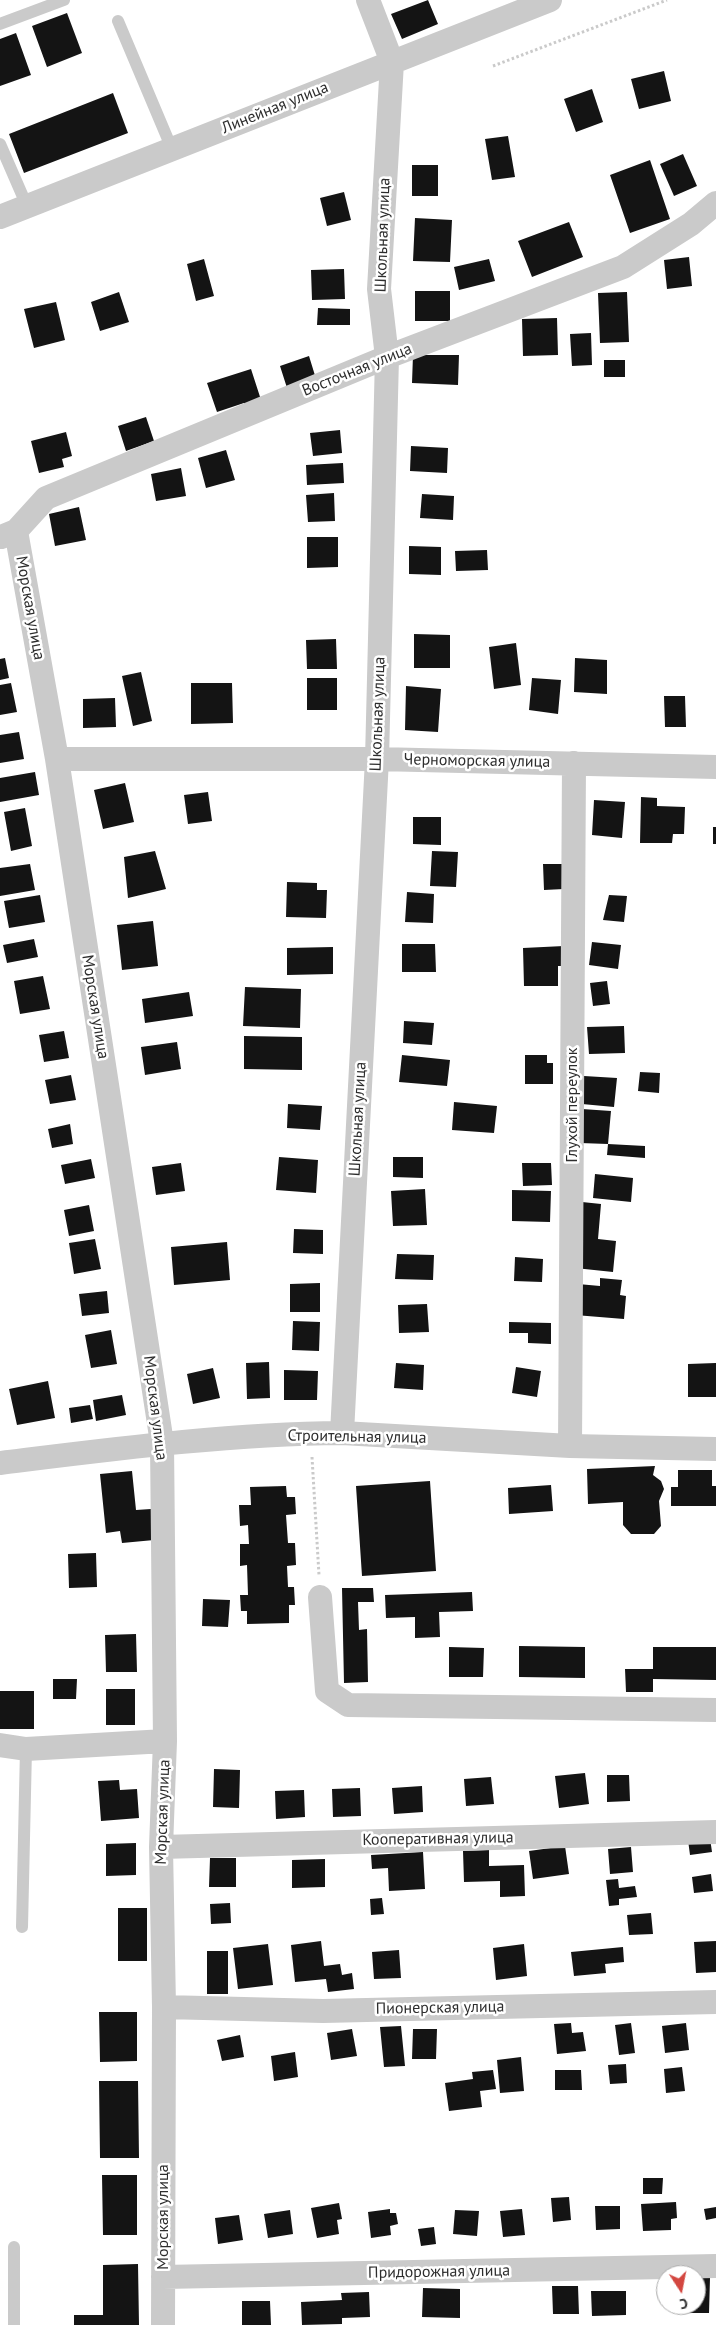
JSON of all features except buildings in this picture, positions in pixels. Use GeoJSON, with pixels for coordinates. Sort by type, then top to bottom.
{"type":"FeatureCollection","features":[{"type":"Feature","properties":{"kind":"street","name":"Школьная улица"},"geometry":{"type":"LineString","coordinates":[[342,1433],[377,759],[387,357],[379,289],[392,62],[368,0]]}},
{"type":"Feature","properties":{"kind":"street","name":"Линейная улица"},"geometry":{"type":"LineString","coordinates":[[0,217],[550,0]]}},
{"type":"Feature","properties":{"kind":"street","name":"Восточная улица"},"geometry":{"type":"LineString","coordinates":[[8,534],[46,498],[387,357],[623,266],[691,224],[716,203]]}},
{"type":"Feature","properties":{"kind":"street","name":"Морская улица"},"geometry":{"type":"LineString","coordinates":[[8,534],[57,758],[162,1443],[165,1741],[161,1847],[164,2006],[163,2325]]}},
{"type":"Feature","properties":{"kind":"street","name":"Черноморская улица"},"geometry":{"type":"LineString","coordinates":[[57,758],[377,759],[716,767]]}},
{"type":"Feature","properties":{"kind":"street","name":"Глухой переулок"},"geometry":{"type":"LineString","coordinates":[[570,1446],[574,763]]}},
{"type":"Feature","properties":{"kind":"street","name":"Строительная улица"},"geometry":{"type":"LineString","coordinates":[[0,1463],[162,1443],[342,1433],[570,1446],[716,1449]]}},
{"type":"Feature","properties":{"kind":"street"},"geometry":{"type":"LineString","coordinates":[[320,1597],[327,1691],[348,1705],[716,1710]]}},
{"type":"Feature","properties":{"kind":"street"},"geometry":{"type":"LineString","coordinates":[[0,1745],[26,1749],[165,1741]]}},
{"type":"Feature","properties":{"kind":"street","name":"Кооперативная улица"},"geometry":{"type":"LineString","coordinates":[[161,1847],[716,1832]]}},
{"type":"Feature","properties":{"kind":"street","name":"Пионерская улица"},"geometry":{"type":"LineString","coordinates":[[164,2006],[323,2011],[716,2002]]}},
{"type":"Feature","properties":{"kind":"street","name":"Придорожная улица"},"geometry":{"type":"LineString","coordinates":[[163,2277],[716,2266]]}},
{"type":"Feature","properties":{"kind":"lane"},"geometry":{"type":"LineString","coordinates":[[0,24],[64,0]]}},
{"type":"Feature","properties":{"kind":"lane"},"geometry":{"type":"LineString","coordinates":[[118,21],[172,149]]}},
{"type":"Feature","properties":{"kind":"lane"},"geometry":{"type":"LineString","coordinates":[[0,144],[27,206]]}},
{"type":"Feature","properties":{"kind":"lane"},"geometry":{"type":"LineString","coordinates":[[22,1927],[26,1749]]}},
{"type":"Feature","properties":{"kind":"lane"},"geometry":{"type":"LineString","coordinates":[[14,2246],[14,2325]]}},
{"type":"Feature","properties":{"kind":"path"},"geometry":{"type":"LineString","coordinates":[[493,66],[667,0]]}},
{"type":"Feature","properties":{"kind":"path"},"geometry":{"type":"LineString","coordinates":[[311,1434],[320,1597]]}}]}
